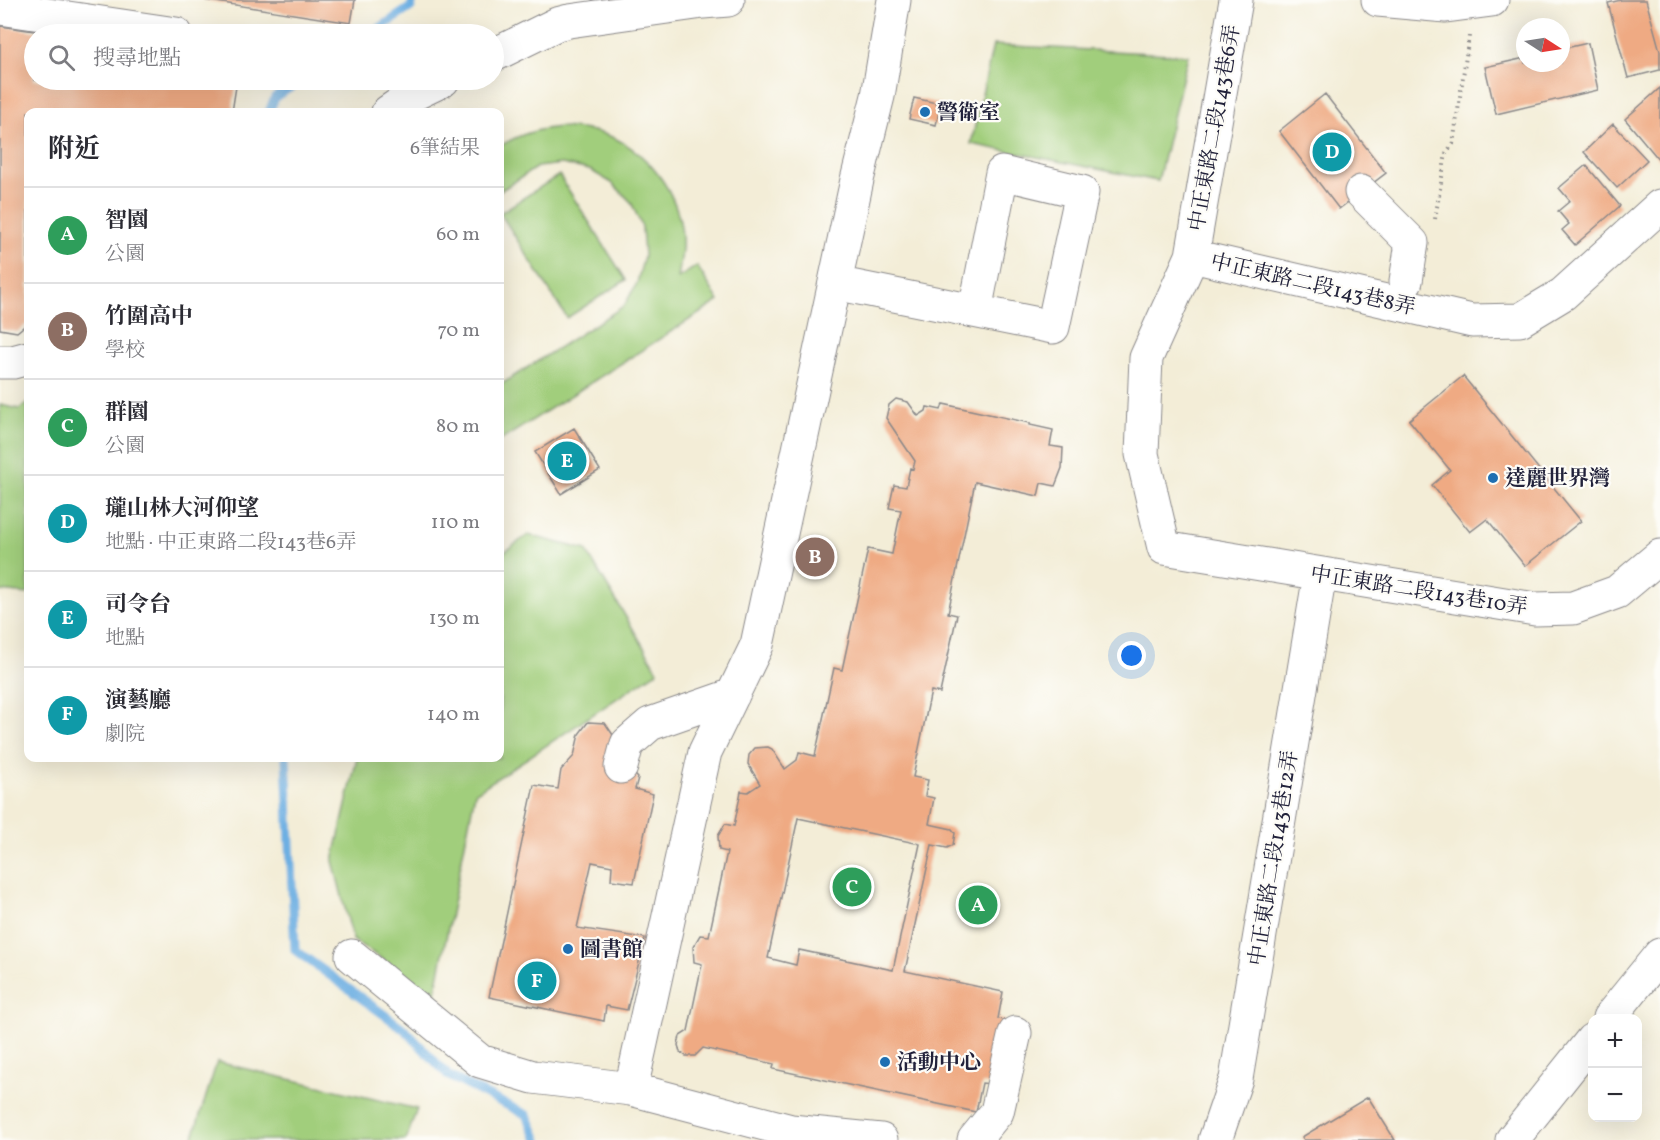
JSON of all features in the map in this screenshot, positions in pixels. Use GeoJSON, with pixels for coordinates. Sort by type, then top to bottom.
{"type":"FeatureCollection","features":[{"type":"Feature","properties":{"kind":"street"},"geometry":{"type":"LineString","coordinates":[[504,48],[560,12],[728,0]]}},
{"type":"Feature","properties":{"kind":"street"},"geometry":{"type":"LineString","coordinates":[[631,1089],[705,752],[757,645],[857,180],[878,96],[894,0]]}},
{"type":"Feature","properties":{"kind":"street","name":"中正東路二段143巷6弄"},"geometry":{"type":"LineString","coordinates":[[1192,256],[1236,0]]}},
{"type":"Feature","properties":{"kind":"street"},"geometry":{"type":"LineString","coordinates":[[1378,0],[1446,6],[1492,0]]}},
{"type":"Feature","properties":{"kind":"street"},"geometry":{"type":"LineString","coordinates":[[0,8],[108,24]]}},
{"type":"Feature","properties":{"kind":"street"},"geometry":{"type":"LineString","coordinates":[[394,108],[422,90]]}},
{"type":"Feature","properties":{"kind":"street"},"geometry":{"type":"LineString","coordinates":[[835,283],[1053,327],[1082,192],[1002,173],[975,311]]}},
{"type":"Feature","properties":{"kind":"street"},"geometry":{"type":"LineString","coordinates":[[1361,192],[1412,243],[1406,281]]}},
{"type":"Feature","properties":{"kind":"street","name":"中正東路二段143巷8弄"},"geometry":{"type":"LineString","coordinates":[[1164,548],[1142,453],[1146,357],[1192,256],[1472,321],[1520,320],[1563,294],[1660,206]]}},
{"type":"Feature","properties":{"kind":"street"},"geometry":{"type":"LineString","coordinates":[[0,362],[24,359]]}},
{"type":"Feature","properties":{"kind":"street","name":"中正東路二段143巷10弄"},"geometry":{"type":"LineString","coordinates":[[1164,548],[1535,609],[1573,608],[1617,592],[1660,556]]}},
{"type":"Feature","properties":{"kind":"street","name":"中正東路二段143巷12弄"},"geometry":{"type":"LineString","coordinates":[[1215,1140],[1236,1079],[1320,574]]}},
{"type":"Feature","properties":{"kind":"street"},"geometry":{"type":"LineString","coordinates":[[621,768],[627,744],[650,724],[734,694]]}},
{"type":"Feature","properties":{"kind":"street"},"geometry":{"type":"LineString","coordinates":[[1612,1014],[1660,955]]}},
{"type":"Feature","properties":{"kind":"street"},"geometry":{"type":"LineString","coordinates":[[352,956],[480,1061],[533,1077],[631,1089],[792,1131],[881,1140]]}},
{"type":"Feature","properties":{"kind":"street"},"geometry":{"type":"LineString","coordinates":[[974,1140],[997,1112],[1015,1033]]}},
{"type":"Feature","properties":{"kind":"street"},"geometry":{"type":"LineString","coordinates":[[1512,1140],[1588,1046]]}},
{"type":"Feature","properties":{"kind":"path"},"geometry":{"type":"LineString","coordinates":[[1433,230],[1446,153],[1453,144],[1470,35]]}},
{"type":"Feature","properties":{"kind":"green space"},"geometry":{"type":"Polygon","coordinates":[[[993,45],[1188,55],[1158,181],[971,144],[993,45]]]}},
{"type":"Feature","properties":{"kind":"green space"},"geometry":{"type":"Polygon","coordinates":[[[560,127],[592,131],[613,137],[641,156],[663,181],[677,211],[682,233],[678,278],[697,266],[719,301],[504,438],[504,382],[624,306],[637,283],[644,256],[642,227],[631,202],[612,183],[590,170],[562,164],[537,167],[504,188],[504,144],[514,138],[560,127]]]}},
{"type":"Feature","properties":{"kind":"green space"},"geometry":{"type":"Polygon","coordinates":[[[559,175],[626,280],[567,318],[504,219],[504,210],[559,175]]]}},
{"type":"Feature","properties":{"kind":"green space"},"geometry":{"type":"Polygon","coordinates":[[[0,405],[19,409],[24,406],[24,594],[0,591],[0,405]]]}},
{"type":"Feature","properties":{"kind":"green space"},"geometry":{"type":"Polygon","coordinates":[[[528,535],[586,550],[658,671],[475,793],[435,994],[353,940],[333,861],[356,762],[504,762],[504,552],[528,535]]]}},
{"type":"Feature","properties":{"kind":"green space"},"geometry":{"type":"Polygon","coordinates":[[[217,1062],[417,1109],[406,1140],[192,1140],[217,1062]]]}},
{"type":"Feature","properties":{"kind":"building"},"geometry":{"type":"Polygon","coordinates":[[[203,0],[355,0],[351,23],[203,0]]]}},
{"type":"Feature","properties":{"kind":"building"},"geometry":{"type":"Polygon","coordinates":[[[1621,0],[1646,0],[1660,51],[1660,70],[1628,78],[1608,3],[1621,0]]]}},
{"type":"Feature","properties":{"kind":"building"},"geometry":{"type":"Polygon","coordinates":[[[0,26],[24,30],[24,90],[235,90],[233,108],[24,108],[24,326],[17,332],[0,329],[0,26]]]}},
{"type":"Feature","properties":{"kind":"building"},"geometry":{"type":"Polygon","coordinates":[[[1588,43],[1598,90],[1496,114],[1485,67],[1516,60],[1516,72],[1570,72],[1570,47],[1588,43]]]}},
{"type":"Feature","properties":{"kind":"building"},"geometry":{"type":"Polygon","coordinates":[[[1660,88],[1660,161],[1625,119],[1660,88]]]}},
{"type":"Feature","properties":{"kind":"building"},"geometry":{"type":"Polygon","coordinates":[[[1325,94],[1386,173],[1339,209],[1279,131],[1325,94]]]}},
{"type":"Feature","properties":{"kind":"building","name":"警衛室"},"geometry":{"type":"Polygon","coordinates":[[[914,98],[941,104],[936,125],[909,119],[914,98]]]}},
{"type":"Feature","properties":{"kind":"building"},"geometry":{"type":"Polygon","coordinates":[[[1613,124],[1647,160],[1617,188],[1584,152],[1613,124]]]}},
{"type":"Feature","properties":{"kind":"building"},"geometry":{"type":"Polygon","coordinates":[[[1586,165],[1620,206],[1575,245],[1562,230],[1569,224],[1558,211],[1570,201],[1559,188],[1586,165]]]}},
{"type":"Feature","properties":{"kind":"building","name":"達麗世界灣"},"geometry":{"type":"Polygon","coordinates":[[[1463,376],[1581,521],[1525,566],[1487,519],[1470,532],[1432,485],[1450,470],[1409,420],[1463,376]]]}},
{"type":"Feature","properties":{"kind":"building"},"geometry":{"type":"Polygon","coordinates":[[[896,399],[908,402],[918,416],[926,411],[927,407],[941,410],[943,404],[1030,423],[1030,425],[1053,430],[1050,446],[1063,448],[1062,468],[1055,486],[1041,483],[1038,496],[975,482],[948,613],[957,615],[940,693],[931,691],[913,777],[928,780],[925,796],[934,798],[929,824],[952,829],[955,833],[953,845],[947,848],[932,845],[905,971],[1003,992],[998,1019],[1004,1020],[991,1084],[982,1083],[976,1112],[773,1069],[774,1064],[703,1048],[695,1056],[686,1056],[680,1052],[678,1045],[680,1036],[688,1031],[702,964],[694,962],[693,947],[700,935],[709,936],[727,852],[719,850],[718,836],[725,824],[734,826],[741,791],[748,792],[760,784],[748,764],[749,755],[755,748],[768,747],[772,749],[785,769],[797,760],[799,752],[815,756],[834,668],[842,670],[868,549],[892,554],[901,510],[889,508],[894,485],[906,487],[910,468],[913,469],[915,461],[886,418],[889,405],[896,399]],[[798,818],[768,958],[796,965],[799,950],[893,970],[920,844],[798,818]]]}},
{"type":"Feature","properties":{"kind":"building"},"geometry":{"type":"Polygon","coordinates":[[[574,428],[600,470],[561,494],[535,452],[574,428]]]}},
{"type":"Feature","properties":{"kind":"building"},"geometry":{"type":"Polygon","coordinates":[[[588,722],[605,723],[613,735],[607,766],[628,768],[638,778],[635,789],[653,794],[634,883],[611,880],[612,866],[592,862],[577,928],[645,938],[627,1010],[606,1006],[604,1021],[489,997],[534,785],[558,789],[561,770],[574,756],[579,734],[588,722]]]}},
{"type":"Feature","properties":{"kind":"building"},"geometry":{"type":"Polygon","coordinates":[[[1368,1097],[1395,1140],[1304,1140],[1302,1137],[1368,1097]]]}},
{"type":"Feature","properties":{"kind":"waterway"},"geometry":{"type":"LineString","coordinates":[[386,24],[411,7],[413,0]]}},
{"type":"Feature","properties":{"kind":"waterway"},"geometry":{"type":"LineString","coordinates":[[271,108],[275,97],[287,90]]}},
{"type":"Feature","properties":{"kind":"waterway"},"geometry":{"type":"LineString","coordinates":[[286,762],[295,950],[404,1029],[449,1076],[527,1115],[538,1140]]}},
{"type":"Feature","properties":{"kind":"place","name":"警衛室"},"geometry":{"type":"Point","coordinates":[925,112]}},
{"type":"Feature","properties":{"kind":"place","name":"瓏山林大河仰望"},"geometry":{"type":"Point","coordinates":[1332,152]}},
{"type":"Feature","properties":{"kind":"place","name":"司令台"},"geometry":{"type":"Point","coordinates":[567,461]}},
{"type":"Feature","properties":{"kind":"place","name":"達麗世界灣"},"geometry":{"type":"Point","coordinates":[1493,478]}},
{"type":"Feature","properties":{"kind":"place","name":"竹圍高中"},"geometry":{"type":"Point","coordinates":[815,557]}},
{"type":"Feature","properties":{"kind":"place","name":"群園"},"geometry":{"type":"Point","coordinates":[852,887]}},
{"type":"Feature","properties":{"kind":"place","name":"智園"},"geometry":{"type":"Point","coordinates":[978,905]}},
{"type":"Feature","properties":{"kind":"place","name":"圖書館"},"geometry":{"type":"Point","coordinates":[568,949]}},
{"type":"Feature","properties":{"kind":"place","name":"演藝廳"},"geometry":{"type":"Point","coordinates":[537,981]}},
{"type":"Feature","properties":{"kind":"place","name":"活動中心"},"geometry":{"type":"Point","coordinates":[885,1062]}}]}
